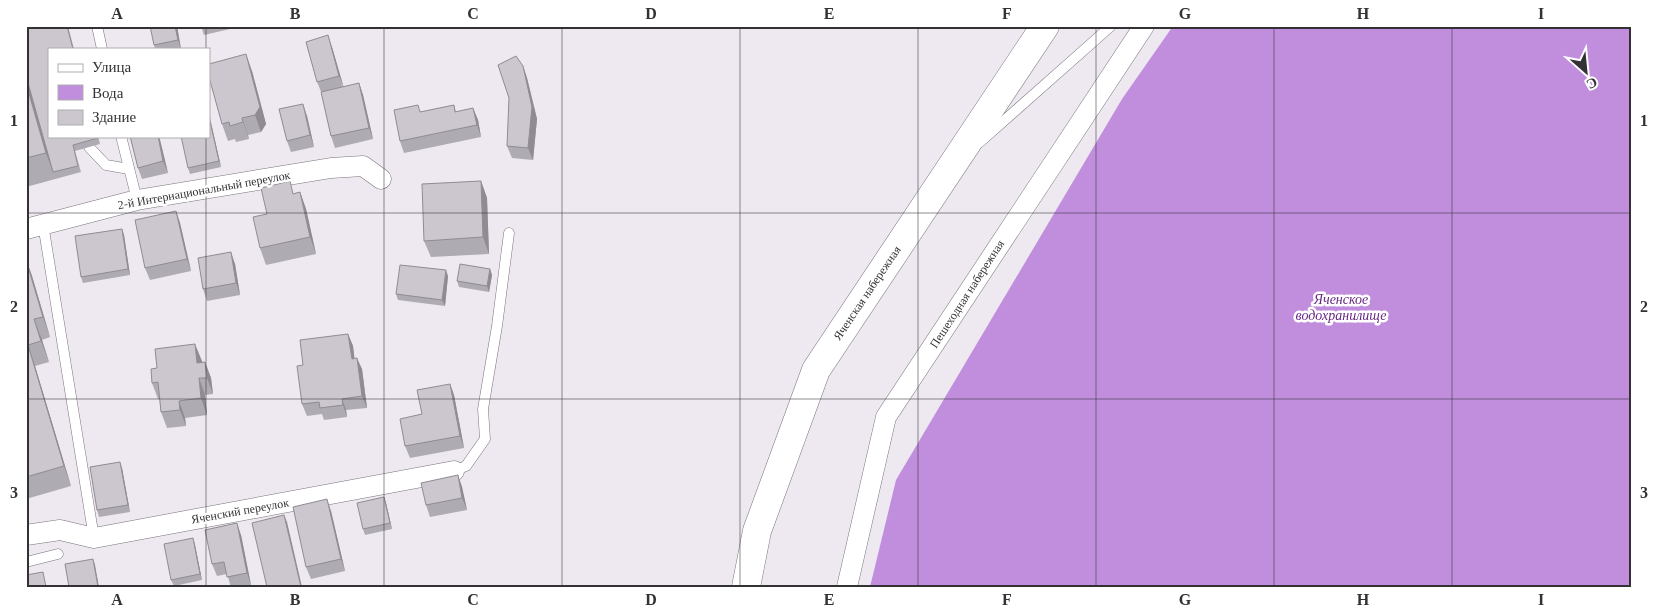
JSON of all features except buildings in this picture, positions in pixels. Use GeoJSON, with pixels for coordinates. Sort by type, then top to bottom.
{"type":"FeatureCollection","features":[{"type":"Feature","properties":{"kind":"street","name":"Яченская набережная"},"geometry":{"type":"LineString","coordinates":[[746,587],[757,531],[816,370],[1046,26]]}},
{"type":"Feature","properties":{"kind":"street","name":"Пешеходная набережная"},"geometry":{"type":"LineString","coordinates":[[847,587],[886,417],[1144,26]]}},
{"type":"Feature","properties":{"kind":"street","name":"2-й Интернациональный переулок"},"geometry":{"type":"LineString","coordinates":[[35,227],[137,200],[331,168],[363,166],[381,179]]}},
{"type":"Feature","properties":{"kind":"street","name":"Яченский переулок"},"geometry":{"type":"LineString","coordinates":[[26,535],[60,530],[94,538],[454,471]]}},
{"type":"Feature","properties":{"kind":"lane"},"geometry":{"type":"LineString","coordinates":[[97,26],[102,48]]}},
{"type":"Feature","properties":{"kind":"lane"},"geometry":{"type":"LineString","coordinates":[[952,167],[1110,26]]}},
{"type":"Feature","properties":{"kind":"lane"},"geometry":{"type":"LineString","coordinates":[[121,138],[137,200]]}},
{"type":"Feature","properties":{"kind":"lane"},"geometry":{"type":"LineString","coordinates":[[89,147],[106,164],[129,169]]}},
{"type":"Feature","properties":{"kind":"lane"},"geometry":{"type":"LineString","coordinates":[[35,227],[94,538]]}},
{"type":"Feature","properties":{"kind":"lane"},"geometry":{"type":"LineString","coordinates":[[454,471],[466,466],[485,439],[483,409],[497,326],[509,233]]}},
{"type":"Feature","properties":{"kind":"lane"},"geometry":{"type":"LineString","coordinates":[[26,562],[58,554]]}},
{"type":"Feature","properties":{"kind":"water","name":"Яченское водохранилище"},"geometry":{"type":"Polygon","coordinates":[[[1173,26],[1632,26],[1632,587],[870,587],[896,480],[1122,99],[1173,26]]]}}]}
